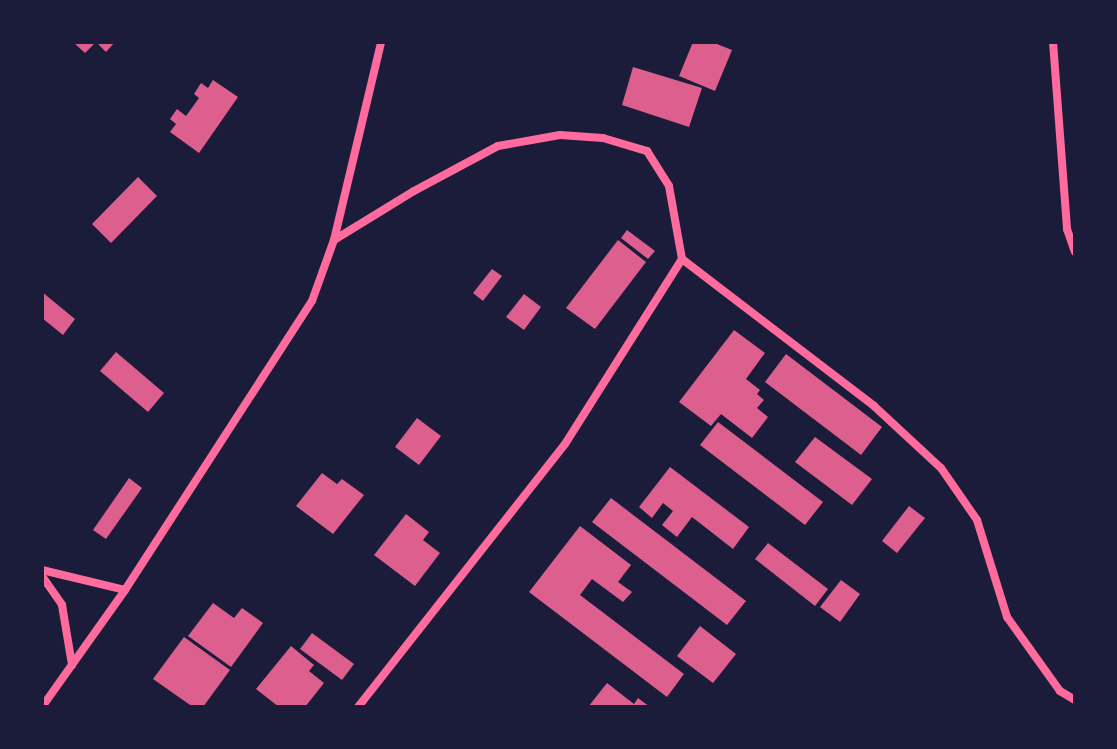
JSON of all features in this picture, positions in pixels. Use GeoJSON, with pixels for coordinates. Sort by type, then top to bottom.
{"type":"FeatureCollection","features":[{"type":"Feature","properties":{"kind":"street"},"geometry":{"type":"LineString","coordinates":[[42,707],[125,590],[312,301],[334,240],[381,42]]}},
{"type":"Feature","properties":{"kind":"street"},"geometry":{"type":"LineString","coordinates":[[1053,42],[1067,229],[1075,252]]}},
{"type":"Feature","properties":{"kind":"street"},"geometry":{"type":"LineString","coordinates":[[334,240],[414,191],[498,146],[560,135],[603,138],[647,151],[669,186],[682,259],[565,444],[358,707]]}},
{"type":"Feature","properties":{"kind":"street"},"geometry":{"type":"LineString","coordinates":[[682,259],[874,406],[941,468],[977,520],[1007,617],[1060,691],[1075,700]]}},
{"type":"Feature","properties":{"kind":"street"},"geometry":{"type":"LineString","coordinates":[[42,573],[125,590]]}},
{"type":"Feature","properties":{"kind":"street"},"geometry":{"type":"LineString","coordinates":[[42,573],[62,605],[72,665]]}},
{"type":"Feature","properties":{"kind":"building"},"geometry":{"type":"Polygon","coordinates":[[[73,42],[96,42],[85,53],[73,42]]]}},
{"type":"Feature","properties":{"kind":"building"},"geometry":{"type":"Polygon","coordinates":[[[96,42],[115,42],[106,52],[96,42]]]}},
{"type":"Feature","properties":{"kind":"building"},"geometry":{"type":"Polygon","coordinates":[[[693,42],[712,42],[732,50],[715,91],[679,76],[693,42]]]}},
{"type":"Feature","properties":{"kind":"building"},"geometry":{"type":"Polygon","coordinates":[[[633,67],[702,88],[689,127],[622,105],[633,67]]]}},
{"type":"Feature","properties":{"kind":"building"},"geometry":{"type":"Polygon","coordinates":[[[213,80],[238,97],[199,153],[170,132],[176,124],[170,119],[177,109],[186,116],[199,98],[194,94],[201,83],[208,88],[213,80]]]}},
{"type":"Feature","properties":{"kind":"building"},"geometry":{"type":"Polygon","coordinates":[[[138,177],[157,196],[111,243],[92,224],[138,177]]]}},
{"type":"Feature","properties":{"kind":"building"},"geometry":{"type":"Polygon","coordinates":[[[627,230],[655,251],[648,259],[621,238],[627,230]]]}},
{"type":"Feature","properties":{"kind":"building"},"geometry":{"type":"Polygon","coordinates":[[[618,240],[646,262],[595,329],[566,308],[618,240]]]}},
{"type":"Feature","properties":{"kind":"building"},"geometry":{"type":"Polygon","coordinates":[[[492,269],[502,276],[483,301],[473,293],[492,269]]]}},
{"type":"Feature","properties":{"kind":"building"},"geometry":{"type":"Polygon","coordinates":[[[42,292],[75,319],[63,335],[42,318],[42,292]]]}},
{"type":"Feature","properties":{"kind":"building"},"geometry":{"type":"Polygon","coordinates":[[[524,294],[541,307],[524,330],[506,317],[524,294]]]}},
{"type":"Feature","properties":{"kind":"building"},"geometry":{"type":"Polygon","coordinates":[[[734,330],[765,353],[746,379],[760,390],[757,394],[764,400],[757,408],[768,417],[752,438],[721,414],[711,426],[679,402],[734,330]]]}},
{"type":"Feature","properties":{"kind":"building"},"geometry":{"type":"Polygon","coordinates":[[[116,352],[164,393],[148,412],[100,371],[116,352]]]}},
{"type":"Feature","properties":{"kind":"building"},"geometry":{"type":"Polygon","coordinates":[[[786,354],[882,427],[861,455],[765,382],[786,354]]]}},
{"type":"Feature","properties":{"kind":"building"},"geometry":{"type":"Polygon","coordinates":[[[417,418],[441,436],[419,465],[395,447],[417,418]]]}},
{"type":"Feature","properties":{"kind":"building"},"geometry":{"type":"Polygon","coordinates":[[[718,422],[823,502],[805,525],[700,445],[718,422]]]}},
{"type":"Feature","properties":{"kind":"building"},"geometry":{"type":"Polygon","coordinates":[[[815,437],[872,479],[852,505],[795,462],[815,437]]]}},
{"type":"Feature","properties":{"kind":"building"},"geometry":{"type":"Polygon","coordinates":[[[670,467],[749,527],[733,549],[692,517],[677,537],[662,525],[673,511],[663,503],[652,518],[639,507],[670,467]]]}},
{"type":"Feature","properties":{"kind":"building"},"geometry":{"type":"Polygon","coordinates":[[[322,473],[337,484],[342,479],[364,495],[333,534],[296,506],[322,473]]]}},
{"type":"Feature","properties":{"kind":"building"},"geometry":{"type":"Polygon","coordinates":[[[129,478],[142,488],[106,539],[93,530],[129,478]]]}},
{"type":"Feature","properties":{"kind":"building"},"geometry":{"type":"Polygon","coordinates":[[[611,498],[746,601],[727,625],[592,522],[611,498]]]}},
{"type":"Feature","properties":{"kind":"building"},"geometry":{"type":"Polygon","coordinates":[[[909,506],[925,518],[897,553],[882,541],[909,506]]]}},
{"type":"Feature","properties":{"kind":"building"},"geometry":{"type":"Polygon","coordinates":[[[406,514],[429,532],[423,540],[440,553],[415,586],[374,555],[406,514]]]}},
{"type":"Feature","properties":{"kind":"building"},"geometry":{"type":"Polygon","coordinates":[[[580,526],[631,565],[618,582],[632,592],[623,602],[592,579],[580,595],[684,674],[667,697],[529,592],[580,526]]]}},
{"type":"Feature","properties":{"kind":"building"},"geometry":{"type":"Polygon","coordinates":[[[768,543],[828,589],[815,606],[755,559],[768,543]]]}},
{"type":"Feature","properties":{"kind":"building"},"geometry":{"type":"Polygon","coordinates":[[[841,580],[860,594],[840,622],[820,607],[841,580]]]}},
{"type":"Feature","properties":{"kind":"building"},"geometry":{"type":"Polygon","coordinates":[[[213,603],[234,618],[242,608],[263,623],[231,667],[188,636],[213,603]]]}},
{"type":"Feature","properties":{"kind":"building"},"geometry":{"type":"Polygon","coordinates":[[[700,626],[736,654],[713,683],[677,656],[700,626]]]}},
{"type":"Feature","properties":{"kind":"building"},"geometry":{"type":"Polygon","coordinates":[[[312,633],[354,664],[342,680],[300,649],[312,633]]]}},
{"type":"Feature","properties":{"kind":"building"},"geometry":{"type":"Polygon","coordinates":[[[184,637],[230,670],[203,707],[193,707],[153,679],[184,637]]]}},
{"type":"Feature","properties":{"kind":"building"},"geometry":{"type":"Polygon","coordinates":[[[291,646],[314,665],[309,671],[324,683],[305,707],[279,707],[256,689],[291,646]]]}},
{"type":"Feature","properties":{"kind":"building"},"geometry":{"type":"Polygon","coordinates":[[[607,683],[634,704],[638,698],[650,707],[588,707],[607,683]]]}}]}
